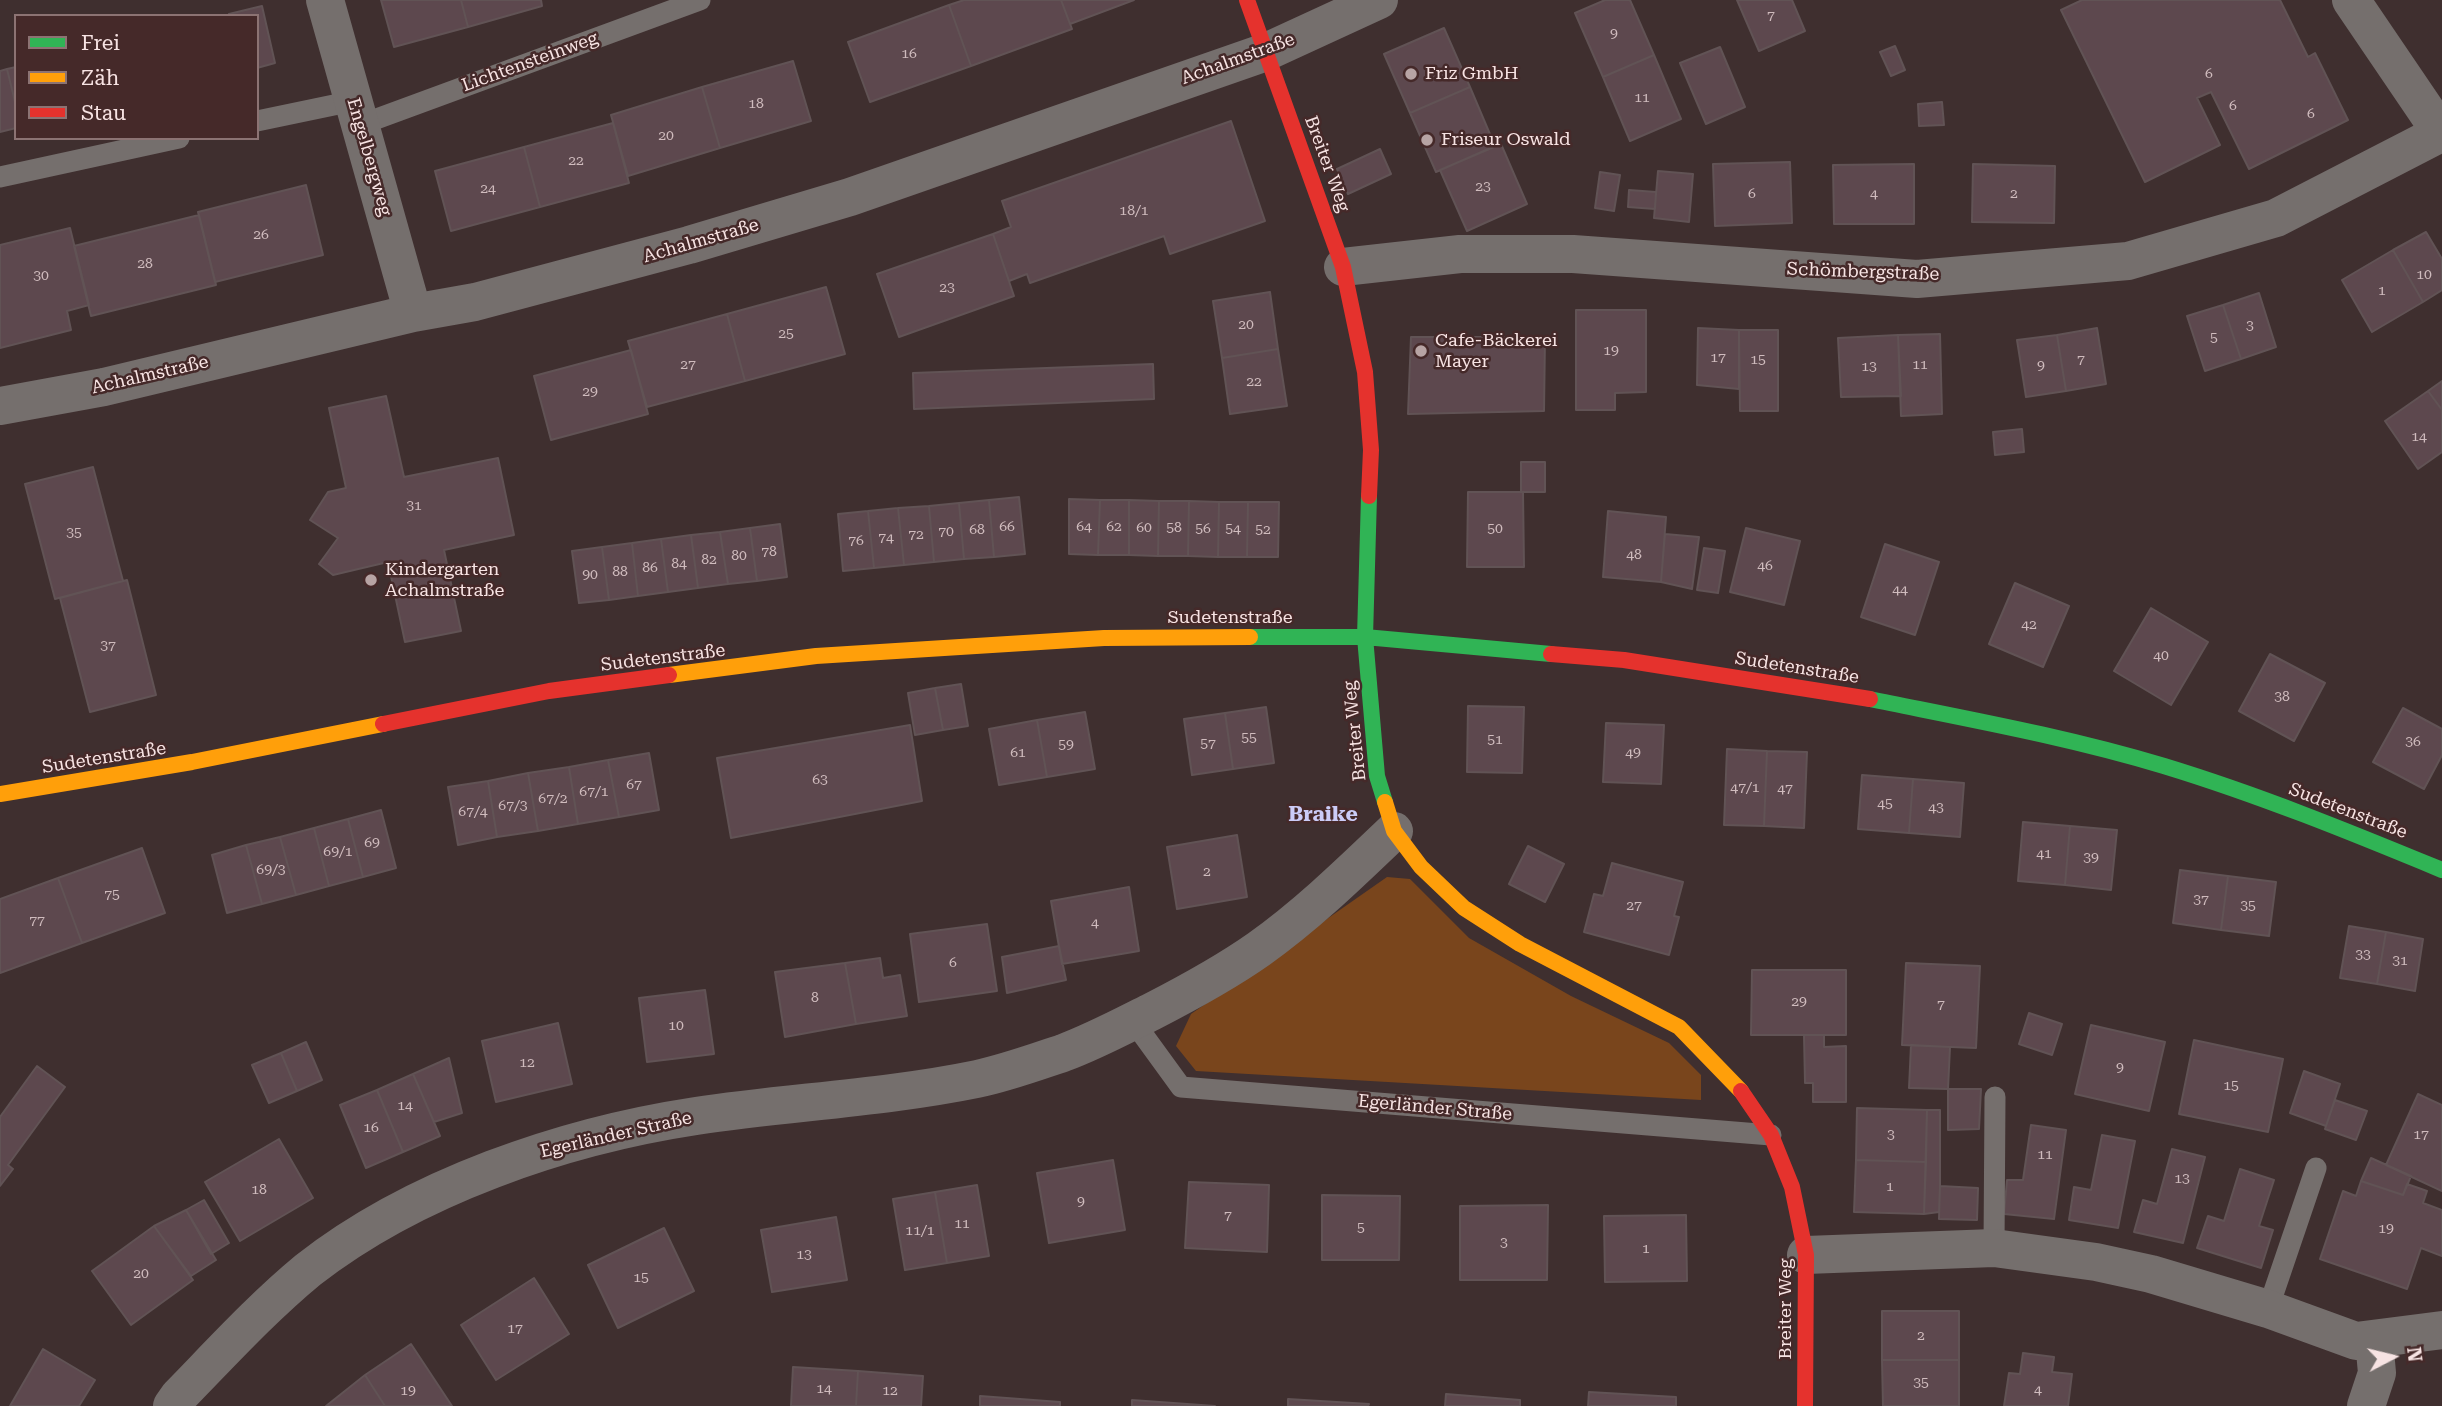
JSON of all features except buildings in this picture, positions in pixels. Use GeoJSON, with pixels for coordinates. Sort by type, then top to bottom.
{"type":"FeatureCollection","features":[{"type":"Feature","properties":{"kind":"street","name":"Engelbergweg"},"geometry":{"type":"LineString","coordinates":[[325,0],[413,313]]}},
{"type":"Feature","properties":{"kind":"street","name":"Breiter Weg"},"geometry":{"type":"LineString","coordinates":[[1247,0],[1343,267],[1364,372],[1371,450],[1365,575],[1370,713],[1377,776],[1394,831],[1421,867],[1464,908],[1520,944],[1679,1027],[1739,1088],[1771,1135],[1792,1187],[1806,1255],[1805,1406]]}},
{"type":"Feature","properties":{"kind":"street","name":"Achalmstraße"},"geometry":{"type":"LineString","coordinates":[[0,406],[104,387],[413,313],[475,302],[663,252],[850,197],[1266,52],[1379,0]]}},
{"type":"Feature","properties":{"kind":"street"},"geometry":{"type":"LineString","coordinates":[[2351,0],[2441,133]]}},
{"type":"Feature","properties":{"kind":"street","name":"Schömbergstraße"},"geometry":{"type":"LineString","coordinates":[[1343,267],[1460,254],[1573,254],[1917,279],[2128,261],[2276,218],[2441,133]]}},
{"type":"Feature","properties":{"kind":"street","name":"Sudetenstraße"},"geometry":{"type":"LineString","coordinates":[[0,794],[192,762],[549,691],[816,656],[1104,638],[1366,637],[1624,660],[1829,691],[2006,726],[2163,766],[2304,813],[2442,870]]}},
{"type":"Feature","properties":{"kind":"street","name":"Egerländer Straße"},"geometry":{"type":"LineString","coordinates":[[172,1406],[261,1313],[308,1271],[370,1227],[447,1189],[528,1156],[612,1133],[696,1116],[903,1093],[982,1078],[1067,1052],[1198,987],[1259,949],[1330,891],[1394,831]]}},
{"type":"Feature","properties":{"kind":"street"},"geometry":{"type":"LineString","coordinates":[[1806,1255],[1994,1248],[2096,1262],[2151,1274],[2268,1309],[2356,1341],[2442,1330]]}},
{"type":"Feature","properties":{"kind":"street"},"geometry":{"type":"LineString","coordinates":[[2366,1406],[2377,1373],[2374,1340]]}},
{"type":"Feature","properties":{"kind":"lane","name":"Lichtensteinweg"},"geometry":{"type":"LineString","coordinates":[[259,121],[356,113],[700,0]]}},
{"type":"Feature","properties":{"kind":"lane"},"geometry":{"type":"LineString","coordinates":[[0,177],[170,140]]}},
{"type":"Feature","properties":{"kind":"lane","name":"Egerländer Straße"},"geometry":{"type":"LineString","coordinates":[[1133,1021],[1181,1087],[1771,1135]]}},
{"type":"Feature","properties":{"kind":"lane"},"geometry":{"type":"LineString","coordinates":[[1994,1248],[1995,1097]]}},
{"type":"Feature","properties":{"kind":"lane"},"geometry":{"type":"LineString","coordinates":[[2268,1309],[2316,1168]]}},
{"type":"Feature","properties":{"kind":"shaded area"},"geometry":{"type":"Polygon","coordinates":[[[1387,877],[1410,879],[1469,938],[1571,996],[1669,1043],[1701,1075],[1701,1100],[1196,1071],[1176,1046],[1191,1014],[1387,877]]]}},
{"type":"Feature","properties":{"kind":"traffic: fast"},"geometry":{"type":"LineString","coordinates":[[1369,496],[1365,637],[1377,776],[1385,802]]}},
{"type":"Feature","properties":{"kind":"traffic: fast"},"geometry":{"type":"LineString","coordinates":[[1250,637],[1365,637],[1551,654]]}},
{"type":"Feature","properties":{"kind":"traffic: fast"},"geometry":{"type":"LineString","coordinates":[[1870,699],[2055,737],[2164,766],[2339,828],[2442,870]]}},
{"type":"Feature","properties":{"kind":"traffic: slow"},"geometry":{"type":"LineString","coordinates":[[669,675],[816,656],[1104,638],[1250,637]]}},
{"type":"Feature","properties":{"kind":"traffic: slow"},"geometry":{"type":"LineString","coordinates":[[0,794],[192,762],[383,724]]}},
{"type":"Feature","properties":{"kind":"traffic: slow"},"geometry":{"type":"LineString","coordinates":[[1385,802],[1394,831],[1421,867],[1464,908],[1520,944],[1679,1027],[1741,1091]]}},
{"type":"Feature","properties":{"kind":"traffic: jam"},"geometry":{"type":"LineString","coordinates":[[1247,0],[1343,267],[1365,372],[1371,450],[1369,496]]}},
{"type":"Feature","properties":{"kind":"traffic: jam"},"geometry":{"type":"LineString","coordinates":[[1551,654],[1624,660],[1870,699]]}},
{"type":"Feature","properties":{"kind":"traffic: jam"},"geometry":{"type":"LineString","coordinates":[[383,724],[549,691],[669,675]]}},
{"type":"Feature","properties":{"kind":"traffic: jam"},"geometry":{"type":"LineString","coordinates":[[1741,1091],[1771,1135],[1792,1187],[1806,1255],[1805,1406]]}},
{"type":"Feature","properties":{"kind":"place","name":"Friz GmbH"},"geometry":{"type":"Point","coordinates":[1411,74]}},
{"type":"Feature","properties":{"kind":"place","name":"Friseur Oswald"},"geometry":{"type":"Point","coordinates":[1427,140]}},
{"type":"Feature","properties":{"kind":"place","name":"Cafe-Bäckerei Mayer"},"geometry":{"type":"Point","coordinates":[1421,351]}},
{"type":"Feature","properties":{"kind":"place","name":"Kindergarten Achalmstraße"},"geometry":{"type":"Point","coordinates":[371,580]}},
{"type":"Feature","properties":{"kind":"district","name":"Braike"},"geometry":{"type":"Point","coordinates":[1323,815]}}]}
